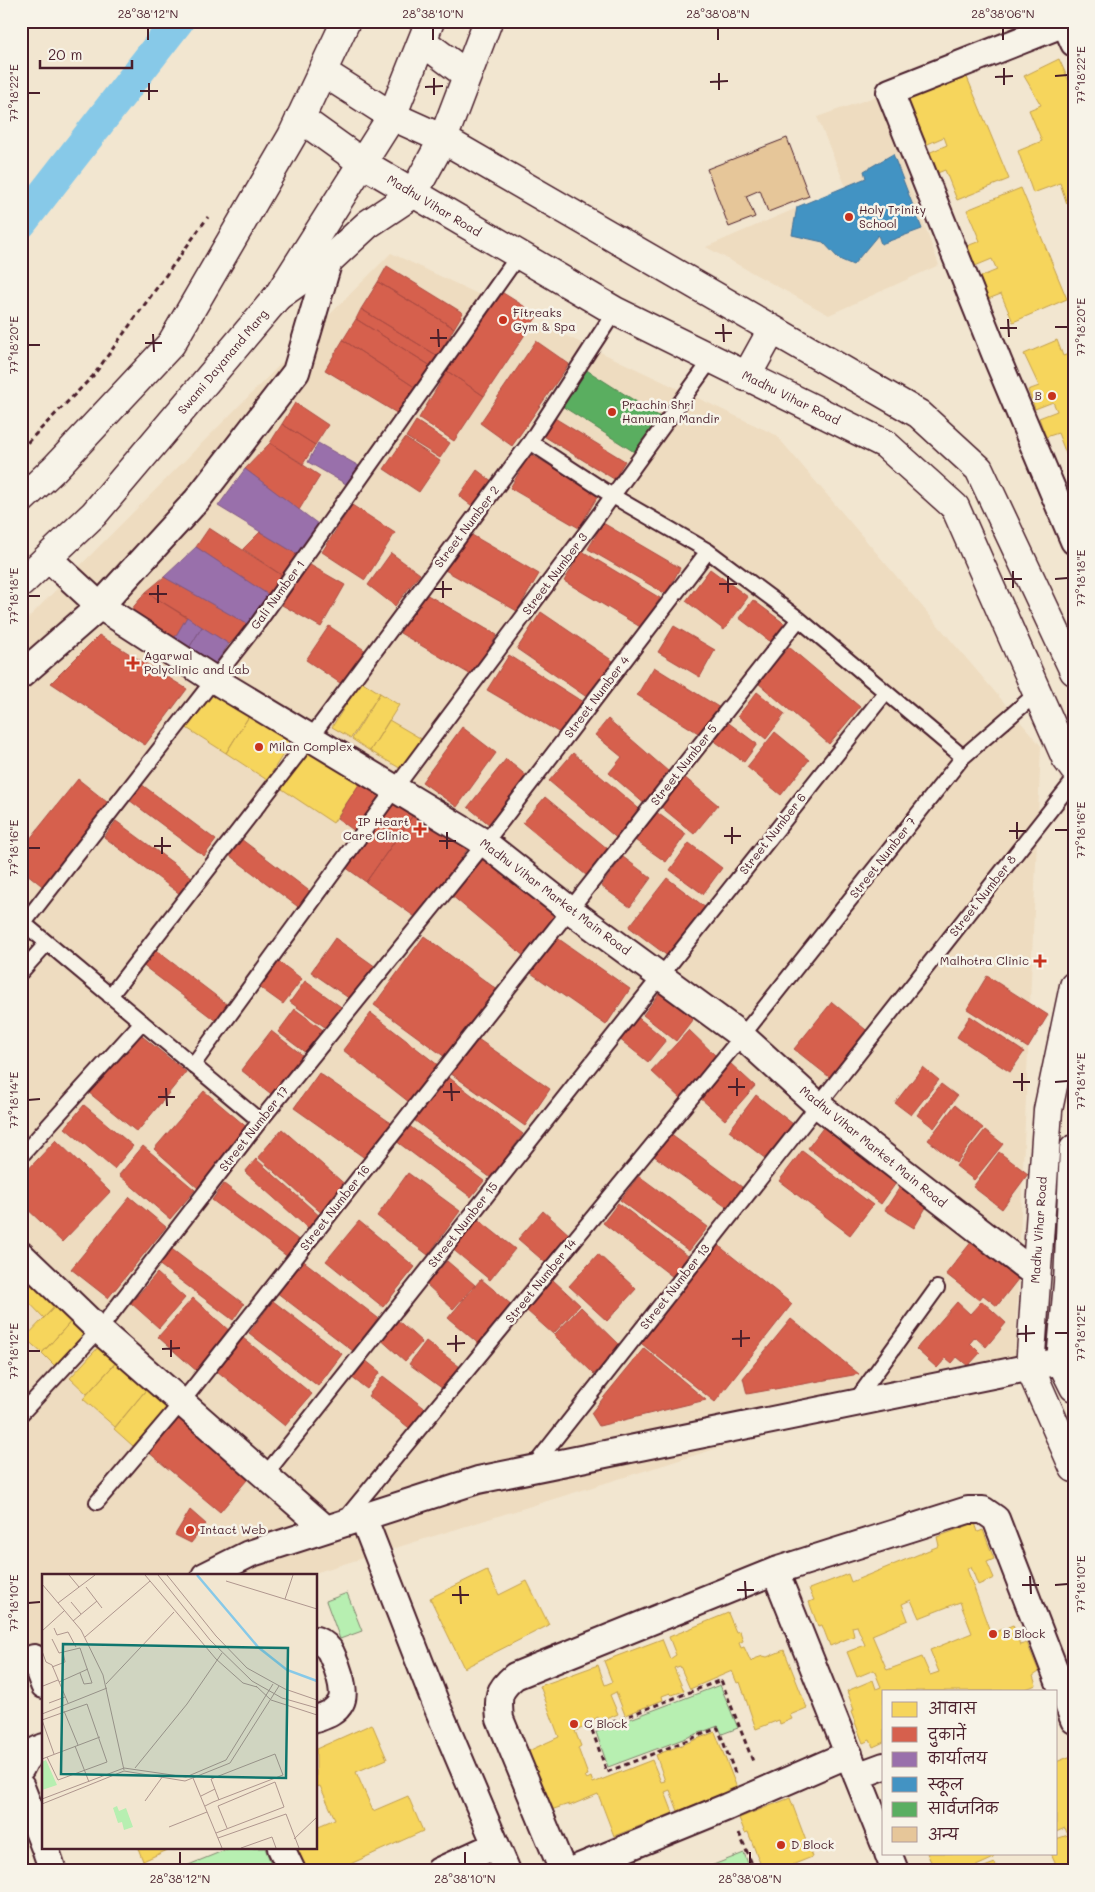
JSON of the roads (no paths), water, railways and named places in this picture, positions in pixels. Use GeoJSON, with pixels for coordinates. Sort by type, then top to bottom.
{"type":"FeatureCollection","features":[{"type":"Feature","properties":{"kind":"street"},"geometry":{"type":"LineString","coordinates":[[21,500],[55,468],[171,344],[280,158],[346,21]]}},
{"type":"Feature","properties":{"kind":"street"},"geometry":{"type":"LineString","coordinates":[[278,296],[329,260],[368,224],[413,194],[443,139],[488,21]]}},
{"type":"Feature","properties":{"kind":"street"},"geometry":{"type":"LineString","coordinates":[[1074,43],[1065,23],[890,92],[998,361],[1074,541]]}},
{"type":"Feature","properties":{"kind":"street"},"geometry":{"type":"LineString","coordinates":[[426,32],[467,74]]}},
{"type":"Feature","properties":{"kind":"street","name":"Swami Dayanand Marg"},"geometry":{"type":"LineString","coordinates":[[21,583],[94,514],[278,296],[364,164],[392,116],[426,32]]}},
{"type":"Feature","properties":{"kind":"street"},"geometry":{"type":"LineString","coordinates":[[322,72],[392,116],[443,139],[919,414],[979,469],[1074,671]]}},
{"type":"Feature","properties":{"kind":"street","name":"Madhu Vihar Road"},"geometry":{"type":"LineString","coordinates":[[300,118],[364,164],[518,256],[615,311],[711,360],[885,444],[955,507],[1037,693],[1072,765]]}},
{"type":"Feature","properties":{"kind":"street"},"geometry":{"type":"LineString","coordinates":[[21,675],[100,606],[197,500],[296,372],[329,260]]}},
{"type":"Feature","properties":{"kind":"street"},"geometry":{"type":"LineString","coordinates":[[746,377],[772,330]]}},
{"type":"Feature","properties":{"kind":"street","name":"Madhu Vihar Market Main Road"},"geometry":{"type":"LineString","coordinates":[[48,558],[100,606],[213,679],[396,787],[485,843],[570,910],[742,1036],[819,1106],[1035,1274]]}},
{"type":"Feature","properties":{"kind":"street","name":"Madhu Vihar Road"},"geometry":{"type":"LineString","coordinates":[[1074,986],[1048,1110],[1035,1274],[1030,1368],[1074,1468]]}},
{"type":"Feature","properties":{"kind":"street"},"geometry":{"type":"LineString","coordinates":[[1074,1150],[1068,1283],[1061,1361],[1074,1387]]}},
{"type":"Feature","properties":{"kind":"street"},"geometry":{"type":"LineString","coordinates":[[24,1262],[265,1475],[343,1524],[436,1704],[507,1871]]}},
{"type":"Feature","properties":{"kind":"street"},"geometry":{"type":"LineString","coordinates":[[209,1574],[249,1554],[478,1480],[1061,1361]]}},
{"type":"Feature","properties":{"kind":"street"},"geometry":{"type":"LineString","coordinates":[[563,1871],[500,1719],[498,1703],[502,1687],[515,1676],[775,1571],[968,1510],[984,1510],[996,1519],[1074,1720]]}},
{"type":"Feature","properties":{"kind":"street"},"geometry":{"type":"LineString","coordinates":[[775,1571],[882,1838]]}},
{"type":"Feature","properties":{"kind":"street"},"geometry":{"type":"LineString","coordinates":[[318,1641],[323,1643],[331,1652],[342,1688],[343,1700],[334,1712],[318,1718]]}},
{"type":"Feature","properties":{"kind":"street"},"geometry":{"type":"LineString","coordinates":[[33,1658],[42,1680]]}},
{"type":"Feature","properties":{"kind":"street"},"geometry":{"type":"LineString","coordinates":[[21,1768],[24,1760],[33,1751],[42,1748]]}},
{"type":"Feature","properties":{"kind":"street"},"geometry":{"type":"LineString","coordinates":[[570,1871],[746,1799],[853,1765],[882,1766]]}},
{"type":"Feature","properties":{"kind":"street"},"geometry":{"type":"LineString","coordinates":[[21,1787],[42,1842]]}},
{"type":"Feature","properties":{"kind":"street"},"geometry":{"type":"LineString","coordinates":[[442,1870],[496,1845]]}},
{"type":"Feature","properties":{"kind":"street"},"geometry":{"type":"LineString","coordinates":[[45,1850],[53,1871]]}},
{"type":"Feature","properties":{"kind":"street"},"geometry":{"type":"LineString","coordinates":[[283,1850],[292,1871]]}},
{"type":"Feature","properties":{"kind":"street"},"geometry":{"type":"LineString","coordinates":[[888,1854],[895,1871]]}},
{"type":"Feature","properties":{"kind":"lane","name":"Gali Number 1"},"geometry":{"type":"LineString","coordinates":[[23,922],[258,623],[518,256]]}},
{"type":"Feature","properties":{"kind":"lane","name":"Street Number 2"},"geometry":{"type":"LineString","coordinates":[[110,996],[310,737],[530,442],[615,311]]}},
{"type":"Feature","properties":{"kind":"lane","name":"Street Number 3"},"geometry":{"type":"LineString","coordinates":[[193,1065],[711,360]]}},
{"type":"Feature","properties":{"kind":"lane"},"geometry":{"type":"LineString","coordinates":[[530,442],[611,495],[708,551],[799,619],[963,757]]}},
{"type":"Feature","properties":{"kind":"lane","name":"Street Number 4"},"geometry":{"type":"LineString","coordinates":[[485,843],[708,551]]}},
{"type":"Feature","properties":{"kind":"lane","name":"Street Number 5"},"geometry":{"type":"LineString","coordinates":[[570,910],[799,619]]}},
{"type":"Feature","properties":{"kind":"lane","name":"Street Number 6"},"geometry":{"type":"LineString","coordinates":[[661,976],[886,692]]}},
{"type":"Feature","properties":{"kind":"lane","name":"Street Number 7"},"geometry":{"type":"LineString","coordinates":[[742,1036],[963,757],[1037,693]]}},
{"type":"Feature","properties":{"kind":"lane","name":"Street Number 8"},"geometry":{"type":"LineString","coordinates":[[819,1106],[1072,765]]}},
{"type":"Feature","properties":{"kind":"lane","name":"Street Number 17"},"geometry":{"type":"LineString","coordinates":[[21,1414],[99,1330],[260,1121],[485,843]]}},
{"type":"Feature","properties":{"kind":"lane","name":"Street Number 16"},"geometry":{"type":"LineString","coordinates":[[96,1502],[182,1402],[570,910]]}},
{"type":"Feature","properties":{"kind":"lane"},"geometry":{"type":"LineString","coordinates":[[23,922],[260,1121]]}},
{"type":"Feature","properties":{"kind":"lane"},"geometry":{"type":"LineString","coordinates":[[21,972],[47,943]]}},
{"type":"Feature","properties":{"kind":"lane","name":"Street Number 15"},"geometry":{"type":"LineString","coordinates":[[265,1475],[661,976]]}},
{"type":"Feature","properties":{"kind":"lane"},"geometry":{"type":"LineString","coordinates":[[21,1156],[142,1022]]}},
{"type":"Feature","properties":{"kind":"lane","name":"Street Number 14"},"geometry":{"type":"LineString","coordinates":[[343,1524],[742,1036]]}},
{"type":"Feature","properties":{"kind":"lane","name":"Street Number 13"},"geometry":{"type":"LineString","coordinates":[[532,1469],[819,1106]]}},
{"type":"Feature","properties":{"kind":"lane"},"geometry":{"type":"LineString","coordinates":[[854,1403],[937,1288]]}},
{"type":"Feature","properties":{"kind":"waterway"},"geometry":{"type":"LineString","coordinates":[[21,223],[178,21]]}},
{"type":"Feature","properties":{"kind":"place","name":"Holy Trinity School"},"geometry":{"type":"Point","coordinates":[849,217]}},
{"type":"Feature","properties":{"kind":"place","name":"Fitreaks Gym & Spa"},"geometry":{"type":"Point","coordinates":[503,320]}},
{"type":"Feature","properties":{"kind":"place","name":"B"},"geometry":{"type":"Point","coordinates":[1052,396]}},
{"type":"Feature","properties":{"kind":"place","name":"Prachin Shri Hanuman Mandir"},"geometry":{"type":"Point","coordinates":[612,412]}},
{"type":"Feature","properties":{"kind":"place","name":"Agarwal Polyclinic and Lab"},"geometry":{"type":"Point","coordinates":[133,663]}},
{"type":"Feature","properties":{"kind":"place","name":"Milan Complex"},"geometry":{"type":"Point","coordinates":[259,747]}},
{"type":"Feature","properties":{"kind":"place","name":"IP Heart Care Clinic"},"geometry":{"type":"Point","coordinates":[420,829]}},
{"type":"Feature","properties":{"kind":"place","name":"Malhotra Clinic"},"geometry":{"type":"Point","coordinates":[1040,961]}},
{"type":"Feature","properties":{"kind":"place","name":"Intact Web"},"geometry":{"type":"Point","coordinates":[190,1530]}},
{"type":"Feature","properties":{"kind":"place","name":"B Block"},"geometry":{"type":"Point","coordinates":[993,1634]}},
{"type":"Feature","properties":{"kind":"place","name":"C Block"},"geometry":{"type":"Point","coordinates":[574,1724]}},
{"type":"Feature","properties":{"kind":"place","name":"D Block"},"geometry":{"type":"Point","coordinates":[781,1845]}}]}
